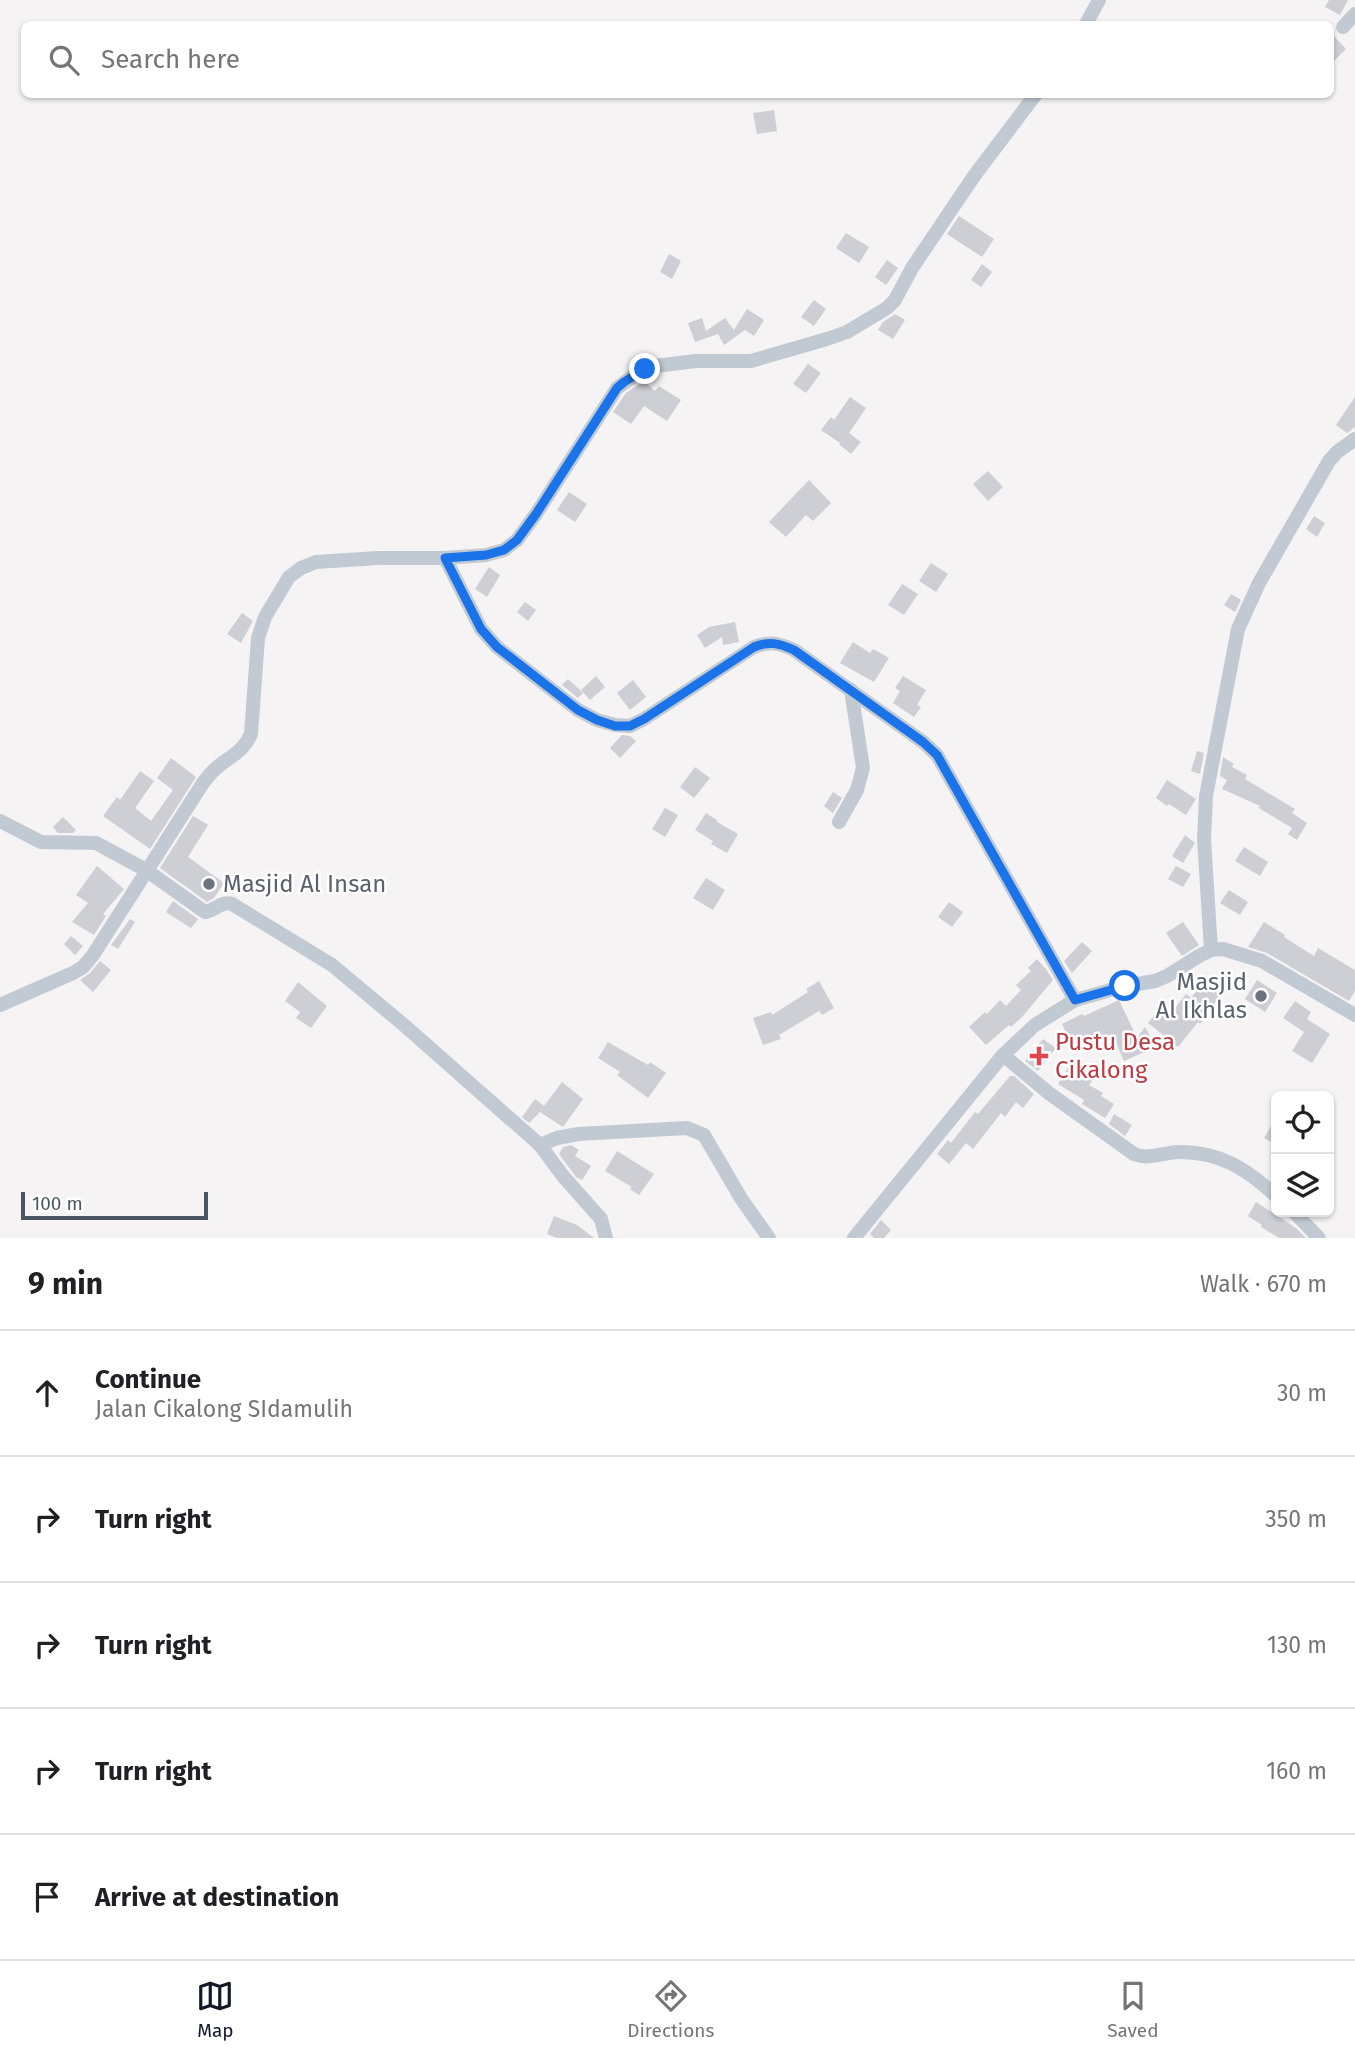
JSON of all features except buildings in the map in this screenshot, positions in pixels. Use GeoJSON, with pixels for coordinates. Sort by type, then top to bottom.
{"type":"FeatureCollection","features":[{"type":"Feature","properties":{"kind":"street"},"geometry":{"type":"LineString","coordinates":[[1088,21],[1099,0]]}},
{"type":"Feature","properties":{"kind":"street"},"geometry":{"type":"LineString","coordinates":[[1343,27],[1355,14]]}},
{"type":"Feature","properties":{"kind":"street"},"geometry":{"type":"LineString","coordinates":[[0,1005],[83,967],[203,783],[214,770],[247,744],[251,734],[258,638],[265,617],[289,577],[316,562],[445,558],[486,555],[504,550],[517,540],[536,514],[617,388],[636,374],[654,366],[766,358],[847,332],[887,308],[895,300],[912,268],[974,176],[1033,98]]}},
{"type":"Feature","properties":{"kind":"street"},"geometry":{"type":"LineString","coordinates":[[1211,950],[1203,839],[1204,818],[1238,629],[1259,583],[1329,461],[1355,439]]}},
{"type":"Feature","properties":{"kind":"street"},"geometry":{"type":"LineString","coordinates":[[445,558],[481,629],[497,647],[578,710],[615,726],[630,726],[644,719],[744,653],[766,642],[781,644],[794,650],[923,742],[937,755],[1075,1000]]}},
{"type":"Feature","properties":{"kind":"street"},"geometry":{"type":"LineString","coordinates":[[839,822],[857,790],[863,768],[851,690]]}},
{"type":"Feature","properties":{"kind":"street"},"geometry":{"type":"LineString","coordinates":[[0,821],[41,842],[96,843],[146,870],[205,912],[228,902],[332,965],[540,1145],[601,1219],[606,1238]]}},
{"type":"Feature","properties":{"kind":"street"},"geometry":{"type":"LineString","coordinates":[[854,1238],[1003,1055],[1035,1025],[1075,1000],[1155,981],[1211,950],[1223,949],[1262,961],[1355,1015]]}},
{"type":"Feature","properties":{"kind":"street"},"geometry":{"type":"LineString","coordinates":[[1003,1055],[1050,1094],[1134,1154],[1143,1158],[1176,1152],[1214,1156],[1248,1172],[1271,1192]]}},
{"type":"Feature","properties":{"kind":"street"},"geometry":{"type":"LineString","coordinates":[[540,1145],[578,1134],[687,1128],[696,1131],[704,1135],[710,1143],[742,1200],[769,1238]]}},
{"type":"Feature","properties":{"kind":"street"},"geometry":{"type":"LineString","coordinates":[[1299,1217],[1319,1238]]}},
{"type":"Feature","properties":{"kind":"place","name":"Masjid Al Insan"},"geometry":{"type":"Point","coordinates":[209,884]}},
{"type":"Feature","properties":{"kind":"place","name":"Masjid Al Ikhlas"},"geometry":{"type":"Point","coordinates":[1261,996]}},
{"type":"Feature","properties":{"kind":"place","name":"Pustu Desa Cikalong"},"geometry":{"type":"Point","coordinates":[1039,1056]}},
{"type":"Feature","properties":{"kind":"route"},"geometry":{"type":"LineString","coordinates":[[645,369],[617,388],[517,540],[504,550],[486,555],[445,558],[481,629],[497,647],[578,710],[615,726],[630,726],[644,719],[754,647],[766,642],[781,644],[794,650],[923,742],[937,755],[1075,1000],[1125,986]]}}]}
